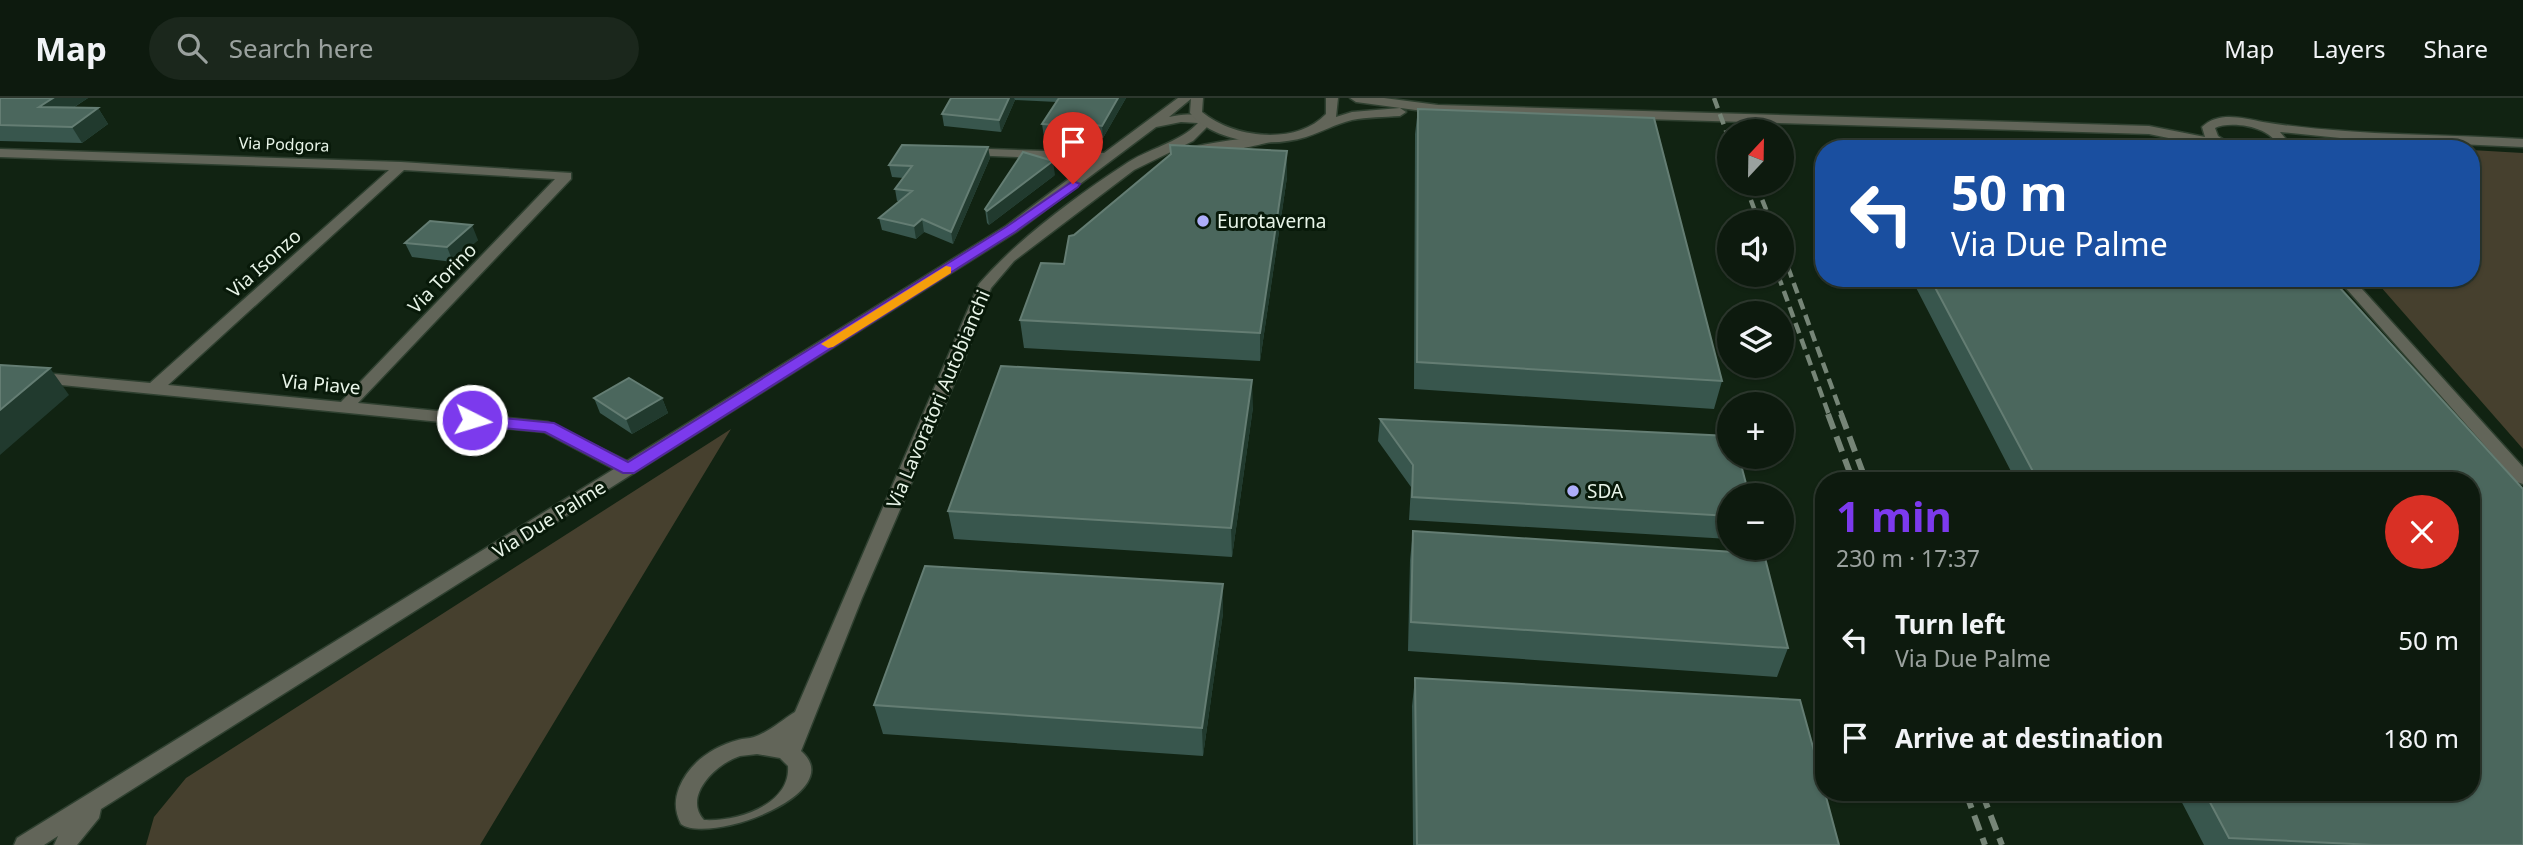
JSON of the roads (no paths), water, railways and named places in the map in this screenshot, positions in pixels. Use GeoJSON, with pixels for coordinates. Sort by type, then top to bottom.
{"type":"FeatureCollection","features":[{"type":"Feature","properties":{"kind":"street","name":"Via Due Palme"},"geometry":{"type":"LineString","coordinates":[[25,845],[1011,229],[1186,98]]}},
{"type":"Feature","properties":{"kind":"street"},"geometry":{"type":"LineString","coordinates":[[1197,98],[1195,107],[1203,121],[1232,135],[1266,139],[1293,136],[1352,116],[1438,109]]}},
{"type":"Feature","properties":{"kind":"street"},"geometry":{"type":"LineString","coordinates":[[1322,125],[1331,115],[1334,106],[1332,98]]}},
{"type":"Feature","properties":{"kind":"street"},"geometry":{"type":"LineString","coordinates":[[1356,98],[1438,109],[2149,130],[2222,121],[2312,134],[2466,140]]}},
{"type":"Feature","properties":{"kind":"street","name":"Via Due Palme"},"geometry":{"type":"LineString","coordinates":[[1153,124],[1181,118],[1203,121]]}},
{"type":"Feature","properties":{"kind":"street","name":"Via Lavoratori Autobianchi"},"geometry":{"type":"LineString","coordinates":[[789,754],[801,719],[955,363],[984,287],[1010,258],[1106,184],[1139,160],[1184,143],[1203,121]]}},
{"type":"Feature","properties":{"kind":"street"},"geometry":{"type":"LineString","coordinates":[[2216,140],[2208,128],[2222,121]]}},
{"type":"Feature","properties":{"kind":"street"},"geometry":{"type":"LineString","coordinates":[[2248,123],[2277,135],[2281,140]]}},
{"type":"Feature","properties":{"kind":"street"},"geometry":{"type":"LineString","coordinates":[[2149,130],[2197,140]]}},
{"type":"Feature","properties":{"kind":"street"},"geometry":{"type":"LineString","coordinates":[[2379,140],[2410,137]]}},
{"type":"Feature","properties":{"kind":"street","name":"Via Lavoratori Autobianchi"},"geometry":{"type":"LineString","coordinates":[[1163,151],[1234,146],[1266,139]]}},
{"type":"Feature","properties":{"kind":"street"},"geometry":{"type":"LineString","coordinates":[[2480,141],[2523,143]]}},
{"type":"Feature","properties":{"kind":"street"},"geometry":{"type":"LineString","coordinates":[[945,150],[1109,157]]}},
{"type":"Feature","properties":{"kind":"street","name":"Via Podgora"},"geometry":{"type":"LineString","coordinates":[[0,153],[401,166],[566,176]]}},
{"type":"Feature","properties":{"kind":"street","name":"Via Isonzo"},"geometry":{"type":"LineString","coordinates":[[153,390],[401,166]]}},
{"type":"Feature","properties":{"kind":"street","name":"Via Torino"},"geometry":{"type":"LineString","coordinates":[[344,408],[566,176]]}},
{"type":"Feature","properties":{"kind":"street"},"geometry":{"type":"LineString","coordinates":[[2352,287],[2523,478]]}},
{"type":"Feature","properties":{"kind":"street","name":"Via Piave"},"geometry":{"type":"LineString","coordinates":[[0,374],[548,427],[629,469]]}},
{"type":"Feature","properties":{"kind":"street"},"geometry":{"type":"LineString","coordinates":[[757,745],[801,719]]}},
{"type":"Feature","properties":{"kind":"street"},"geometry":{"type":"LineString","coordinates":[[757,745],[769,746],[789,754],[798,764],[802,776],[801,790],[794,804],[775,828],[770,827],[746,841],[708,836],[695,827],[687,815],[686,800],[691,784],[703,769],[718,757],[736,749],[757,745]]}},
{"type":"Feature","properties":{"kind":"street","name":"Via Due Palme"},"geometry":{"type":"LineString","coordinates":[[65,845],[89,812],[114,790]]}},
{"type":"Feature","properties":{"kind":"railway"},"geometry":{"type":"LineString","coordinates":[[1714,98],[1722,119]]}},
{"type":"Feature","properties":{"kind":"railway"},"geometry":{"type":"LineString","coordinates":[[1749,196],[1755,210]]}},
{"type":"Feature","properties":{"kind":"railway"},"geometry":{"type":"LineString","coordinates":[[1761,196],[1766,210]]}},
{"type":"Feature","properties":{"kind":"railway"},"geometry":{"type":"LineString","coordinates":[[1794,284],[1842,415]]}},
{"type":"Feature","properties":{"kind":"railway"},"geometry":{"type":"LineString","coordinates":[[1782,287],[1829,415]]}},
{"type":"Feature","properties":{"kind":"railway"},"geometry":{"type":"LineString","coordinates":[[1828,414],[1850,472]]}},
{"type":"Feature","properties":{"kind":"railway"},"geometry":{"type":"LineString","coordinates":[[1841,414],[1863,472]]}},
{"type":"Feature","properties":{"kind":"railway"},"geometry":{"type":"LineString","coordinates":[[1969,801],[1985,845]]}},
{"type":"Feature","properties":{"kind":"railway"},"geometry":{"type":"LineString","coordinates":[[1985,801],[2002,845]]}},
{"type":"Feature","properties":{"kind":"place","name":"Eurotaverna"},"geometry":{"type":"Point","coordinates":[1203,221]}},
{"type":"Feature","properties":{"kind":"place","name":"SDA"},"geometry":{"type":"Point","coordinates":[1573,491]}}]}
